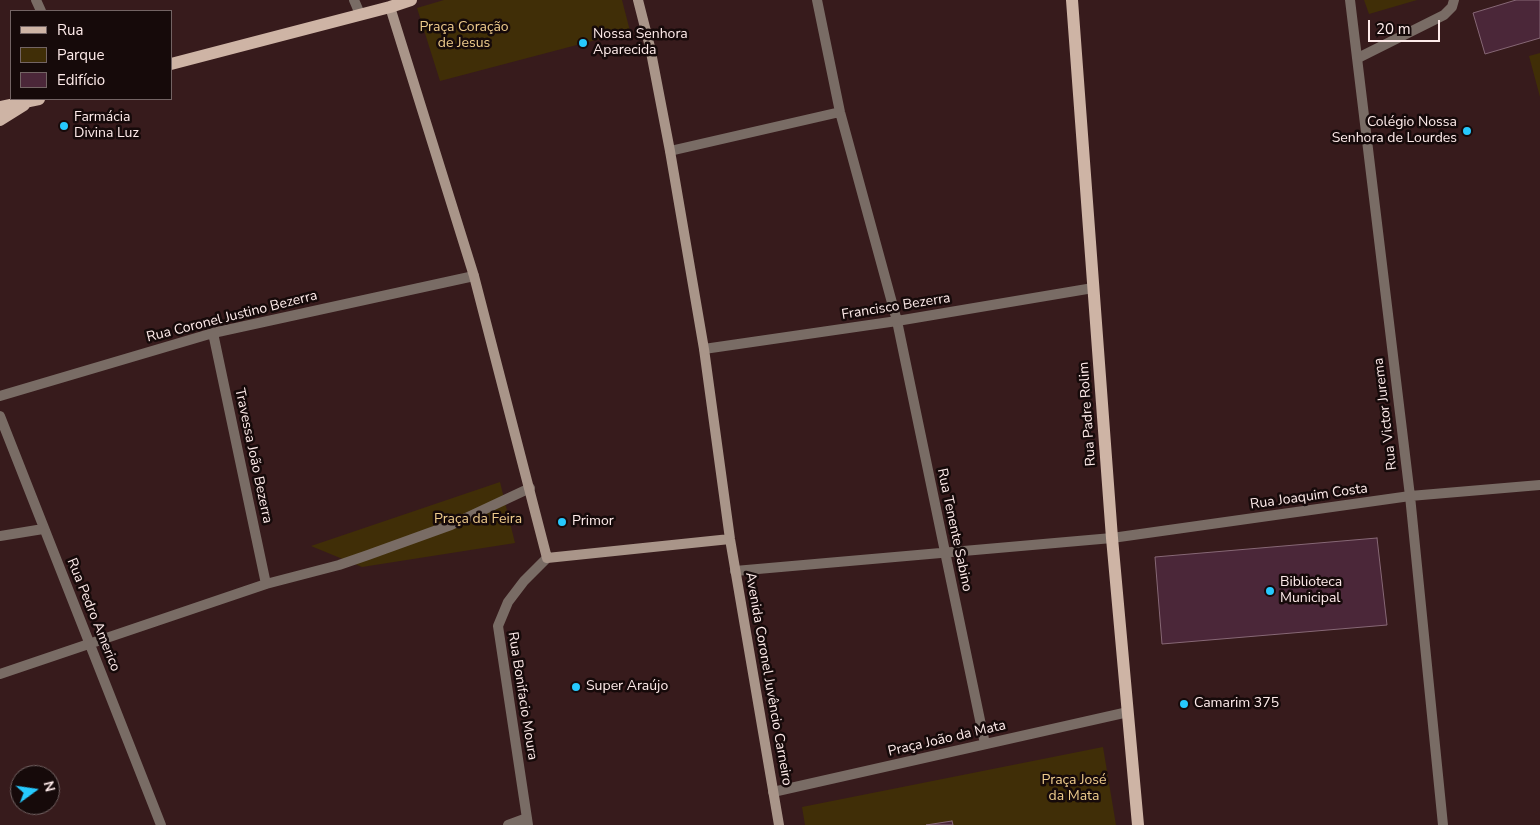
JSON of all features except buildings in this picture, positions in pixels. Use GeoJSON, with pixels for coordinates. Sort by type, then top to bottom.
{"type":"FeatureCollection","features":[{"type":"Feature","properties":{"kind":"main road"},"geometry":{"type":"LineString","coordinates":[[172,64],[411,0]]}},
{"type":"Feature","properties":{"kind":"main road","name":"Avenida Coronel Juvêncio Carneiro"},"geometry":{"type":"LineString","coordinates":[[638,0],[650,47],[670,151],[704,349],[735,571],[779,825]]}},
{"type":"Feature","properties":{"kind":"main road","name":"Rua Padre Rolim"},"geometry":{"type":"LineString","coordinates":[[1072,0],[1112,538],[1138,825]]}},
{"type":"Feature","properties":{"kind":"main road"},"geometry":{"type":"LineString","coordinates":[[390,7],[474,276],[547,558],[730,538]]}},
{"type":"Feature","properties":{"kind":"main road"},"geometry":{"type":"LineString","coordinates":[[0,106],[35,100]]}},
{"type":"Feature","properties":{"kind":"main road"},"geometry":{"type":"LineString","coordinates":[[0,120],[35,100]]}},
{"type":"Feature","properties":{"kind":"street"},"geometry":{"type":"LineString","coordinates":[[354,0],[360,14]]}},
{"type":"Feature","properties":{"kind":"street","name":"Rua Tenente Sabino"},"geometry":{"type":"LineString","coordinates":[[818,0],[840,112],[897,321],[985,744]]}},
{"type":"Feature","properties":{"kind":"street","name":"Rua Victor Jurema"},"geometry":{"type":"LineString","coordinates":[[1350,0],[1410,496],[1443,825]]}},
{"type":"Feature","properties":{"kind":"street"},"geometry":{"type":"LineString","coordinates":[[1358,58],[1444,15],[1452,7],[1454,0]]}},
{"type":"Feature","properties":{"kind":"street"},"geometry":{"type":"LineString","coordinates":[[670,151],[840,112]]}},
{"type":"Feature","properties":{"kind":"street","name":"Rua Coronel Justino Bezerra"},"geometry":{"type":"LineString","coordinates":[[0,396],[213,333],[474,276]]}},
{"type":"Feature","properties":{"kind":"street","name":"Francisco Bezerra"},"geometry":{"type":"LineString","coordinates":[[704,349],[897,321],[1093,288]]}},
{"type":"Feature","properties":{"kind":"street","name":"Travessa João Bezerra"},"geometry":{"type":"LineString","coordinates":[[213,333],[266,584]]}},
{"type":"Feature","properties":{"kind":"street","name":"Rua Pedro Americo"},"geometry":{"type":"LineString","coordinates":[[0,416],[161,825]]}},
{"type":"Feature","properties":{"kind":"street","name":"Rua Joaquim Costa"},"geometry":{"type":"LineString","coordinates":[[735,571],[1112,538],[1410,496],[1540,485]]}},
{"type":"Feature","properties":{"kind":"street"},"geometry":{"type":"LineString","coordinates":[[0,674],[266,584],[339,565],[377,552],[451,525],[530,488]]}},
{"type":"Feature","properties":{"kind":"street"},"geometry":{"type":"LineString","coordinates":[[0,536],[43,528]]}},
{"type":"Feature","properties":{"kind":"street","name":"Rua Bonifacio Moura"},"geometry":{"type":"LineString","coordinates":[[527,821],[498,626],[508,602],[524,581],[547,558]]}},
{"type":"Feature","properties":{"kind":"street","name":"Praça João da Mata"},"geometry":{"type":"LineString","coordinates":[[773,792],[1128,712]]}},
{"type":"Feature","properties":{"kind":"street"},"geometry":{"type":"LineString","coordinates":[[508,825],[527,821]]}},
{"type":"Feature","properties":{"kind":"green space","name":"Praça Coração de Jesus"},"geometry":{"type":"Polygon","coordinates":[[[444,0],[622,0],[630,31],[440,81],[417,8],[444,0]]]}},
{"type":"Feature","properties":{"kind":"green space"},"geometry":{"type":"Polygon","coordinates":[[[1364,0],[1417,0],[1369,14],[1364,0]]]}},
{"type":"Feature","properties":{"kind":"green space"},"geometry":{"type":"Polygon","coordinates":[[[1540,53],[1540,97],[1529,56],[1540,53]]]}},
{"type":"Feature","properties":{"kind":"green space","name":"Praça da Feira"},"geometry":{"type":"Polygon","coordinates":[[[500,482],[515,543],[362,567],[311,546],[500,482]]]}},
{"type":"Feature","properties":{"kind":"green space","name":"Praça José da Mata"},"geometry":{"type":"Polygon","coordinates":[[[1103,747],[1116,825],[805,825],[802,807],[1103,747]]]}},
{"type":"Feature","properties":{"kind":"place","name":"Nossa Senhora Aparecida"},"geometry":{"type":"Point","coordinates":[583,43]}},
{"type":"Feature","properties":{"kind":"place","name":"Farmácia Divina Luz"},"geometry":{"type":"Point","coordinates":[64,126]}},
{"type":"Feature","properties":{"kind":"place","name":"Colégio Nossa Senhora de Lourdes"},"geometry":{"type":"Point","coordinates":[1467,131]}},
{"type":"Feature","properties":{"kind":"place","name":"Primor"},"geometry":{"type":"Point","coordinates":[562,522]}},
{"type":"Feature","properties":{"kind":"place","name":"Biblioteca Municipal"},"geometry":{"type":"Point","coordinates":[1270,591]}},
{"type":"Feature","properties":{"kind":"place","name":"Super Araújo"},"geometry":{"type":"Point","coordinates":[576,687]}},
{"type":"Feature","properties":{"kind":"place","name":"Camarim 375"},"geometry":{"type":"Point","coordinates":[1184,704]}}]}
